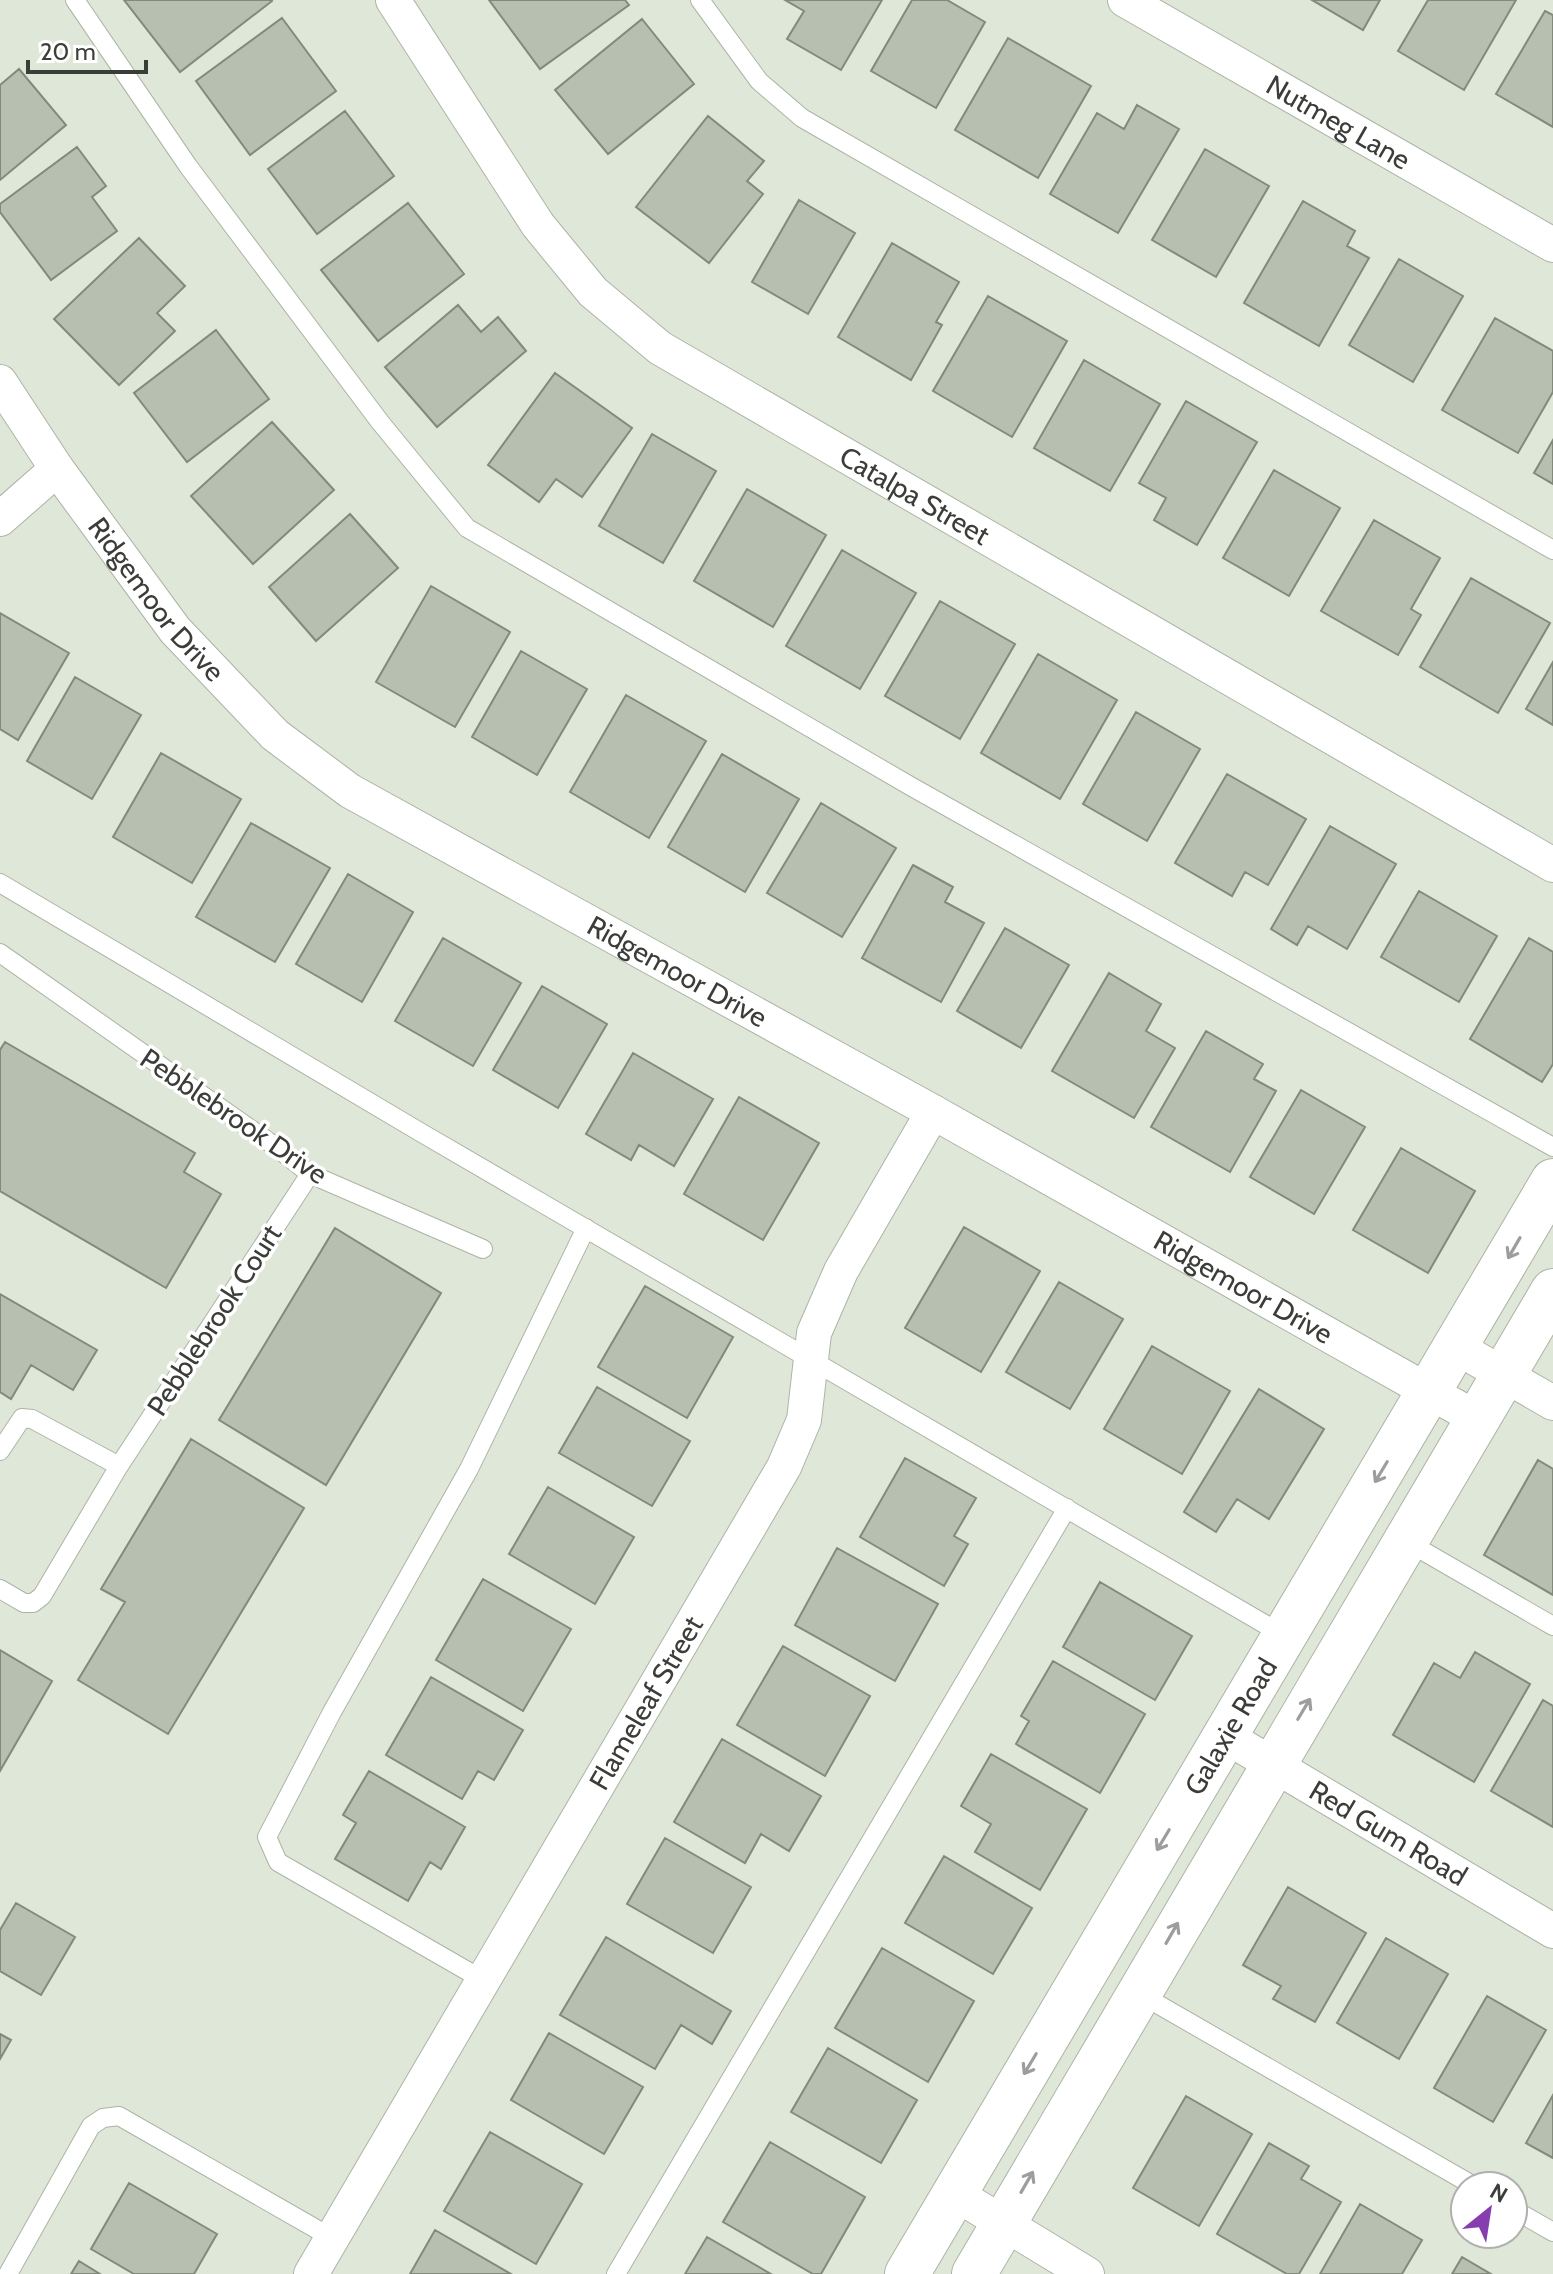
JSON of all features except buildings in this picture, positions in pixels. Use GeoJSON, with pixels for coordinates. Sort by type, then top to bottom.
{"type":"FeatureCollection","features":[{"type":"Feature","properties":{"kind":"street","name":"Catalpa Street"},"geometry":{"type":"LineString","coordinates":[[393,0],[538,225],[593,292],[660,348],[1553,865]]}},
{"type":"Feature","properties":{"kind":"street","name":"Nutmeg Lane"},"geometry":{"type":"LineString","coordinates":[[1125,0],[1553,245]]}},
{"type":"Feature","properties":{"kind":"street","name":"Ridgemoor Drive"},"geometry":{"type":"LineString","coordinates":[[0,382],[57,469],[175,630],[275,735],[350,791],[933,1112],[1476,1418]]}},
{"type":"Feature","properties":{"kind":"street"},"geometry":{"type":"LineString","coordinates":[[0,519],[57,469]]}},
{"type":"Feature","properties":{"kind":"street","name":"Flameleaf Street"},"geometry":{"type":"LineString","coordinates":[[311,2274],[784,1467],[804,1420],[814,1333],[841,1271],[933,1112]]}},
{"type":"Feature","properties":{"kind":"street","name":"Galaxie Road"},"geometry":{"type":"LineString","coordinates":[[907,2274],[1553,1181]]}},
{"type":"Feature","properties":{"kind":"street","name":"Galaxie Road"},"geometry":{"type":"LineString","coordinates":[[974,2274],[1271,1764],[1553,1291]]}},
{"type":"Feature","properties":{"kind":"street"},"geometry":{"type":"LineString","coordinates":[[1456,1347],[1553,1403]]}},
{"type":"Feature","properties":{"kind":"street","name":"Red Gum Road"},"geometry":{"type":"LineString","coordinates":[[1225,1736],[1553,1931]]}},
{"type":"Feature","properties":{"kind":"street"},"geometry":{"type":"LineString","coordinates":[[954,2193],[1087,2274]]}},
{"type":"Feature","properties":{"kind":"lane"},"geometry":{"type":"LineString","coordinates":[[75,0],[188,166],[380,422],[467,528],[912,787],[1553,1147]]}},
{"type":"Feature","properties":{"kind":"lane"},"geometry":{"type":"LineString","coordinates":[[700,0],[759,81],[802,118],[1553,550]]}},
{"type":"Feature","properties":{"kind":"lane"},"geometry":{"type":"LineString","coordinates":[[0,883],[1285,1636]]}},
{"type":"Feature","properties":{"kind":"lane","name":"Pebblebrook Drive"},"geometry":{"type":"LineString","coordinates":[[0,953],[310,1174],[483,1249]]}},
{"type":"Feature","properties":{"kind":"lane","name":"Pebblebrook Court"},"geometry":{"type":"LineString","coordinates":[[0,1589],[24,1603],[33,1603],[42,1596],[119,1466],[310,1174]]}},
{"type":"Feature","properties":{"kind":"lane"},"geometry":{"type":"LineString","coordinates":[[483,1980],[278,1862],[267,1837],[332,1712],[469,1469],[586,1228]]}},
{"type":"Feature","properties":{"kind":"lane"},"geometry":{"type":"LineString","coordinates":[[0,1451],[16,1424],[22,1418],[32,1419],[119,1466]]}},
{"type":"Feature","properties":{"kind":"lane"},"geometry":{"type":"LineString","coordinates":[[616,2274],[1067,1508]]}},
{"type":"Feature","properties":{"kind":"lane"},"geometry":{"type":"LineString","coordinates":[[1404,1540],[1553,1626]]}},
{"type":"Feature","properties":{"kind":"lane"},"geometry":{"type":"LineString","coordinates":[[1137,1993],[1449,2172]]}},
{"type":"Feature","properties":{"kind":"lane"},"geometry":{"type":"LineString","coordinates":[[8,2274],[91,2126],[103,2118],[119,2116],[332,2238]]}},
{"type":"Feature","properties":{"kind":"lane"},"geometry":{"type":"LineString","coordinates":[[1529,2218],[1553,2232]]}}]}
